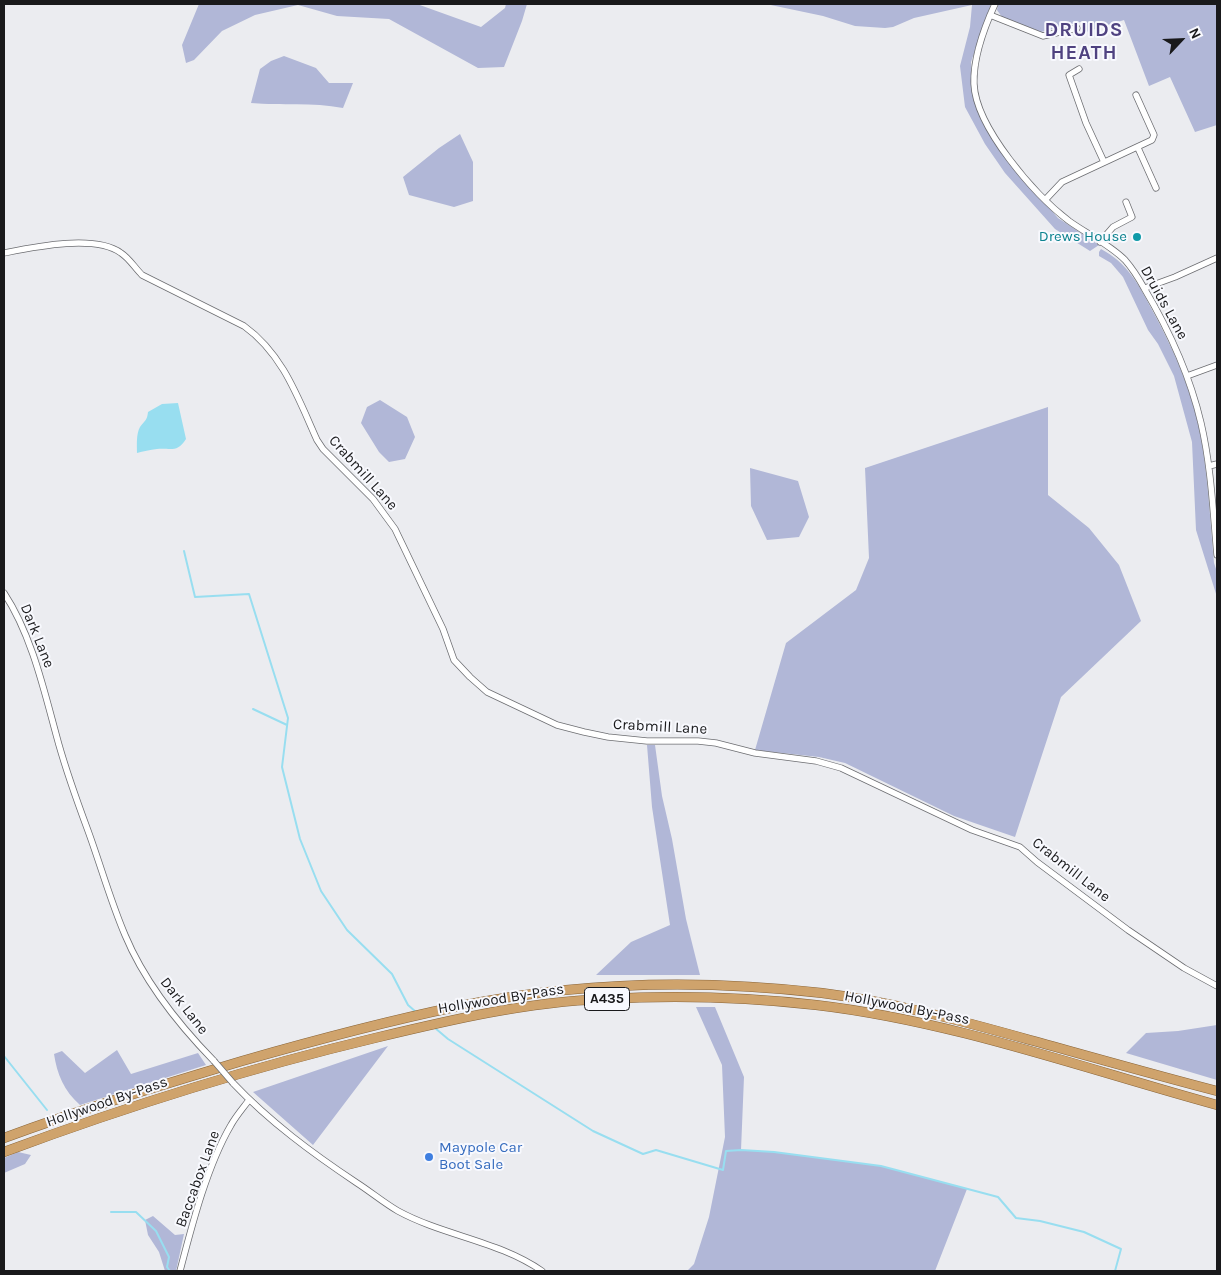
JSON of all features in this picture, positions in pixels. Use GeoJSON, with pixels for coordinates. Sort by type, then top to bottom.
{"type":"FeatureCollection","features":[{"type":"Feature","properties":{"kind":"highway","name":"Hollywood By-Pass"},"geometry":{"type":"LineString","coordinates":[[4,1138],[159,1086],[348,1032],[456,1006],[552,992],[606,987],[695,985],[823,993],[955,1019],[1217,1092]]}},
{"type":"Feature","properties":{"kind":"highway","name":"Hollywood By-Pass"},"geometry":{"type":"LineString","coordinates":[[4,1152],[166,1096],[351,1044],[460,1018],[506,1010],[602,999],[723,997],[819,1005],[889,1016],[950,1029],[1217,1106]]}},
{"type":"Feature","properties":{"kind":"street","name":"Druids Lane"},"geometry":{"type":"LineString","coordinates":[[994,4],[981,40],[975,71],[974,86],[985,121],[997,142],[1046,199],[1068,220],[1124,260],[1145,288],[1188,376],[1201,424],[1208,466],[1217,555]]}},
{"type":"Feature","properties":{"kind":"street"},"geometry":{"type":"LineString","coordinates":[[990,15],[1043,36],[1077,28]]}},
{"type":"Feature","properties":{"kind":"street"},"geometry":{"type":"LineString","coordinates":[[1079,69],[1069,75],[1086,123],[1104,162]]}},
{"type":"Feature","properties":{"kind":"street"},"geometry":{"type":"LineString","coordinates":[[1046,199],[1062,182],[1152,140],[1154,135],[1136,96]]}},
{"type":"Feature","properties":{"kind":"street"},"geometry":{"type":"LineString","coordinates":[[1138,148],[1156,188]]}},
{"type":"Feature","properties":{"kind":"street"},"geometry":{"type":"LineString","coordinates":[[1100,242],[1114,227],[1132,217],[1126,202]]}},
{"type":"Feature","properties":{"kind":"street","name":"Crabmill Lane"},"geometry":{"type":"LineString","coordinates":[[4,253],[28,248],[73,244],[91,243],[109,246],[122,253],[142,275],[244,326],[259,337],[283,369],[323,449],[373,499],[395,529],[443,628],[454,660],[470,678],[487,692],[557,725],[584,732],[608,737],[647,741],[716,743],[755,753],[816,761],[849,771],[972,830],[1020,847],[1037,862],[1128,930],[1184,968],[1217,986]]}},
{"type":"Feature","properties":{"kind":"street"},"geometry":{"type":"LineString","coordinates":[[1145,288],[1217,258]]}},
{"type":"Feature","properties":{"kind":"street"},"geometry":{"type":"LineString","coordinates":[[1188,376],[1217,365]]}},
{"type":"Feature","properties":{"kind":"street"},"geometry":{"type":"LineString","coordinates":[[1208,466],[1217,464]]}},
{"type":"Feature","properties":{"kind":"street","name":"Dark Lane"},"geometry":{"type":"LineString","coordinates":[[4,593],[14,608],[42,682],[77,803],[110,897],[139,965],[161,999],[249,1100],[306,1149],[398,1211],[452,1234],[494,1247],[534,1265],[542,1271]]}},
{"type":"Feature","properties":{"kind":"street","name":"Baccabox Lane"},"geometry":{"type":"LineString","coordinates":[[180,1271],[194,1220],[214,1162],[230,1126],[249,1100]]}},
{"type":"Feature","properties":{"kind":"shaded area"},"geometry":{"type":"Polygon","coordinates":[[[199,4],[417,4],[481,27],[505,8],[506,4],[527,4],[504,67],[478,68],[389,19],[337,16],[298,5],[255,15],[222,31],[194,60],[186,63],[182,45],[199,4]]]}},
{"type":"Feature","properties":{"kind":"shaded area"},"geometry":{"type":"Polygon","coordinates":[[[766,4],[991,4],[971,62],[973,95],[978,111],[990,135],[1012,165],[1058,218],[1099,245],[1090,251],[1055,229],[1005,173],[985,144],[965,107],[960,66],[970,27],[972,5],[914,18],[893,27],[885,28],[855,26],[823,16],[766,4]]]}},
{"type":"Feature","properties":{"kind":"shaded area"},"geometry":{"type":"Polygon","coordinates":[[[998,4],[1217,4],[1217,125],[1195,132],[1170,77],[1149,86],[1124,20],[1086,32],[1084,21],[1041,32],[1002,17],[997,10],[998,4]]]}},
{"type":"Feature","properties":{"kind":"shaded area"},"geometry":{"type":"Polygon","coordinates":[[[284,56],[316,68],[329,83],[353,83],[343,108],[320,105],[251,103],[260,69],[271,61],[284,56]]]}},
{"type":"Feature","properties":{"kind":"shaded area"},"geometry":{"type":"Polygon","coordinates":[[[460,134],[473,162],[473,201],[454,207],[409,195],[403,177],[460,134]]]}},
{"type":"Feature","properties":{"kind":"shaded area"},"geometry":{"type":"Polygon","coordinates":[[[1101,249],[1125,267],[1141,290],[1159,322],[1191,397],[1205,461],[1214,563],[1217,572],[1217,597],[1196,530],[1192,442],[1174,376],[1158,344],[1148,330],[1123,277],[1111,263],[1099,256],[1101,249]]]}},
{"type":"Feature","properties":{"kind":"shaded area"},"geometry":{"type":"Polygon","coordinates":[[[380,400],[407,417],[415,437],[405,459],[389,462],[379,452],[361,423],[367,407],[380,400]]]}},
{"type":"Feature","properties":{"kind":"shaded area"},"geometry":{"type":"Polygon","coordinates":[[[178,403],[186,439],[183,443],[174,449],[157,449],[137,453],[138,433],[148,412],[162,404],[178,403]]]}},
{"type":"Feature","properties":{"kind":"shaded area"},"geometry":{"type":"Polygon","coordinates":[[[1048,407],[1048,495],[1089,528],[1119,565],[1141,621],[1061,697],[1015,837],[954,816],[845,763],[819,757],[755,750],[786,643],[856,590],[869,558],[865,468],[1048,407]]]}},
{"type":"Feature","properties":{"kind":"shaded area"},"geometry":{"type":"Polygon","coordinates":[[[750,468],[798,481],[809,517],[799,537],[767,540],[751,506],[750,468]]]}},
{"type":"Feature","properties":{"kind":"shaded area"},"geometry":{"type":"Polygon","coordinates":[[[647,745],[655,745],[662,796],[672,839],[686,919],[700,975],[596,975],[631,942],[670,925],[652,807],[647,745]]]}},
{"type":"Feature","properties":{"kind":"shaded area"},"geometry":{"type":"Polygon","coordinates":[[[696,1007],[715,1007],[744,1077],[741,1150],[774,1152],[881,1166],[967,1189],[935,1271],[687,1271],[694,1264],[709,1217],[725,1137],[722,1065],[696,1007]]]}},
{"type":"Feature","properties":{"kind":"shaded area"},"geometry":{"type":"Polygon","coordinates":[[[1217,1025],[1217,1080],[1126,1053],[1146,1033],[1178,1031],[1217,1025]]]}},
{"type":"Feature","properties":{"kind":"shaded area"},"geometry":{"type":"Polygon","coordinates":[[[388,1046],[313,1145],[253,1092],[388,1046]]]}},
{"type":"Feature","properties":{"kind":"shaded area"},"geometry":{"type":"Polygon","coordinates":[[[117,1050],[131,1074],[198,1053],[206,1065],[80,1105],[74,1100],[62,1082],[54,1054],[62,1051],[85,1073],[117,1050]]]}},
{"type":"Feature","properties":{"kind":"shaded area"},"geometry":{"type":"Polygon","coordinates":[[[18,1152],[31,1155],[25,1164],[4,1173],[4,1158],[18,1152]]]}},
{"type":"Feature","properties":{"kind":"shaded area"},"geometry":{"type":"Polygon","coordinates":[[[153,1216],[175,1235],[184,1234],[176,1271],[165,1271],[159,1252],[148,1235],[145,1220],[153,1216]]]}},
{"type":"Feature","properties":{"kind":"waterway"},"geometry":{"type":"LineString","coordinates":[[184,551],[195,597],[249,594],[288,718],[282,767],[300,839],[321,891],[347,930],[392,974],[408,1005],[416,1012]]}},
{"type":"Feature","properties":{"kind":"waterway"},"geometry":{"type":"LineString","coordinates":[[253,709],[287,725]]}},
{"type":"Feature","properties":{"kind":"waterway"},"geometry":{"type":"LineString","coordinates":[[435,1028],[448,1039],[593,1131],[643,1154],[656,1150],[723,1170],[726,1151],[741,1150],[774,1152],[881,1166],[998,1197],[1016,1218],[1040,1221],[1084,1232],[1121,1249],[1115,1271]]}},
{"type":"Feature","properties":{"kind":"waterway"},"geometry":{"type":"LineString","coordinates":[[4,1056],[47,1110]]}},
{"type":"Feature","properties":{"kind":"waterway"},"geometry":{"type":"LineString","coordinates":[[111,1212],[136,1212],[156,1231],[169,1257],[167,1267],[170,1271]]}},
{"type":"Feature","properties":{"kind":"place","name":"Drews House"},"geometry":{"type":"Point","coordinates":[1137,237]}},
{"type":"Feature","properties":{"kind":"place","name":"Maypole Car Boot Sale"},"geometry":{"type":"Point","coordinates":[429,1157]}},
{"type":"Feature","properties":{"kind":"district","name":"DRUIDS HEATH"},"geometry":{"type":"Point","coordinates":[1084,42]}}]}
